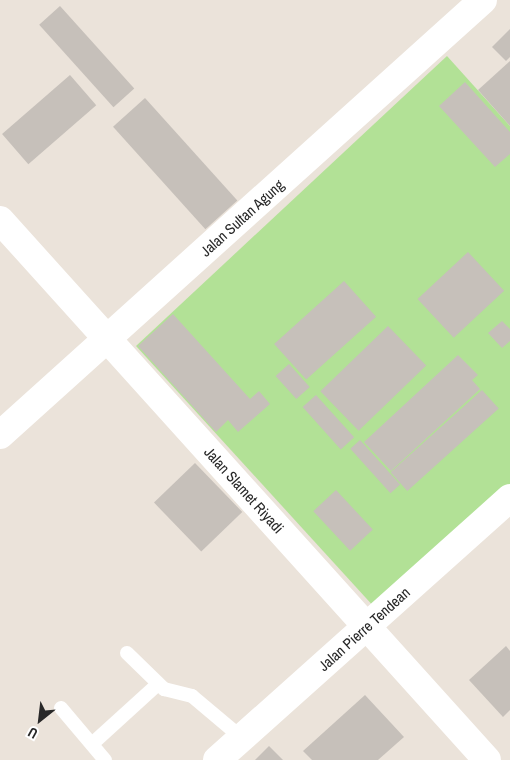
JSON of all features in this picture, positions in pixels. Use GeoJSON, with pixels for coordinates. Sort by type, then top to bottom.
{"type":"FeatureCollection","features":[{"type":"Feature","properties":{"kind":"street","name":"Jalan Sultan Agung"},"geometry":{"type":"LineString","coordinates":[[0,436],[483,0]]}},
{"type":"Feature","properties":{"kind":"street","name":"Jalan Slamet Riyadi"},"geometry":{"type":"LineString","coordinates":[[0,220],[487,760]]}},
{"type":"Feature","properties":{"kind":"street","name":"Jalan Pierre Tendean"},"geometry":{"type":"LineString","coordinates":[[217,760],[510,498]]}},
{"type":"Feature","properties":{"kind":"lane"},"geometry":{"type":"LineString","coordinates":[[126,653],[169,693],[192,696],[242,738]]}},
{"type":"Feature","properties":{"kind":"lane"},"geometry":{"type":"LineString","coordinates":[[92,744],[158,684]]}},
{"type":"Feature","properties":{"kind":"lane"},"geometry":{"type":"LineString","coordinates":[[61,708],[106,760]]}},
{"type":"Feature","properties":{"kind":"green space"},"geometry":{"type":"Polygon","coordinates":[[[447,56],[510,126],[510,488],[376,609],[136,346],[447,56]]]}},
{"type":"Feature","properties":{"kind":"building"},"geometry":{"type":"Polygon","coordinates":[[[60,6],[134,88],[113,107],[39,25],[60,6]]]}},
{"type":"Feature","properties":{"kind":"building"},"geometry":{"type":"Polygon","coordinates":[[[510,29],[510,57],[506,61],[492,47],[510,29]]]}},
{"type":"Feature","properties":{"kind":"building"},"geometry":{"type":"Polygon","coordinates":[[[510,61],[510,126],[478,90],[510,61]]]}},
{"type":"Feature","properties":{"kind":"building"},"geometry":{"type":"Polygon","coordinates":[[[70,75],[96,105],[28,164],[2,134],[70,75]]]}},
{"type":"Feature","properties":{"kind":"building"},"geometry":{"type":"Polygon","coordinates":[[[465,82],[510,132],[510,154],[495,167],[439,106],[465,82]]]}},
{"type":"Feature","properties":{"kind":"building"},"geometry":{"type":"Polygon","coordinates":[[[145,98],[237,201],[205,229],[113,127],[145,98]]]}},
{"type":"Feature","properties":{"kind":"building"},"geometry":{"type":"Polygon","coordinates":[[[468,252],[504,291],[454,338],[418,299],[468,252]]]}},
{"type":"Feature","properties":{"kind":"building"},"geometry":{"type":"Polygon","coordinates":[[[344,281],[376,317],[306,380],[274,344],[344,281]]]}},
{"type":"Feature","properties":{"kind":"building"},"geometry":{"type":"Polygon","coordinates":[[[173,314],[250,399],[259,391],[270,404],[238,432],[228,420],[216,432],[138,346],[173,314]]]}},
{"type":"Feature","properties":{"kind":"building"},"geometry":{"type":"Polygon","coordinates":[[[502,321],[510,329],[510,341],[502,348],[488,333],[502,321]]]}},
{"type":"Feature","properties":{"kind":"building"},"geometry":{"type":"Polygon","coordinates":[[[388,326],[426,366],[359,431],[320,391],[388,326]]]}},
{"type":"Feature","properties":{"kind":"building"},"geometry":{"type":"Polygon","coordinates":[[[458,355],[478,375],[472,380],[480,389],[391,471],[364,442],[458,355]]]}},
{"type":"Feature","properties":{"kind":"building"},"geometry":{"type":"Polygon","coordinates":[[[289,364],[310,387],[296,399],[276,376],[289,364]]]}},
{"type":"Feature","properties":{"kind":"building"},"geometry":{"type":"Polygon","coordinates":[[[482,390],[499,409],[407,491],[391,472],[482,390]]]}},
{"type":"Feature","properties":{"kind":"building"},"geometry":{"type":"Polygon","coordinates":[[[316,395],[354,437],[341,449],[303,407],[316,395]]]}},
{"type":"Feature","properties":{"kind":"building"},"geometry":{"type":"Polygon","coordinates":[[[360,440],[400,485],[390,493],[350,449],[360,440]]]}},
{"type":"Feature","properties":{"kind":"building"},"geometry":{"type":"Polygon","coordinates":[[[195,463],[242,512],[201,552],[154,503],[195,463]]]}},
{"type":"Feature","properties":{"kind":"building"},"geometry":{"type":"Polygon","coordinates":[[[336,490],[373,529],[350,551],[313,511],[336,490]]]}},
{"type":"Feature","properties":{"kind":"building"},"geometry":{"type":"Polygon","coordinates":[[[506,646],[510,651],[510,710],[503,717],[469,680],[506,646]]]}},
{"type":"Feature","properties":{"kind":"building"},"geometry":{"type":"Polygon","coordinates":[[[365,695],[404,737],[378,760],[312,760],[303,751],[365,695]]]}},
{"type":"Feature","properties":{"kind":"building"},"geometry":{"type":"Polygon","coordinates":[[[269,746],[283,760],[255,760],[269,746]]]}}]}
